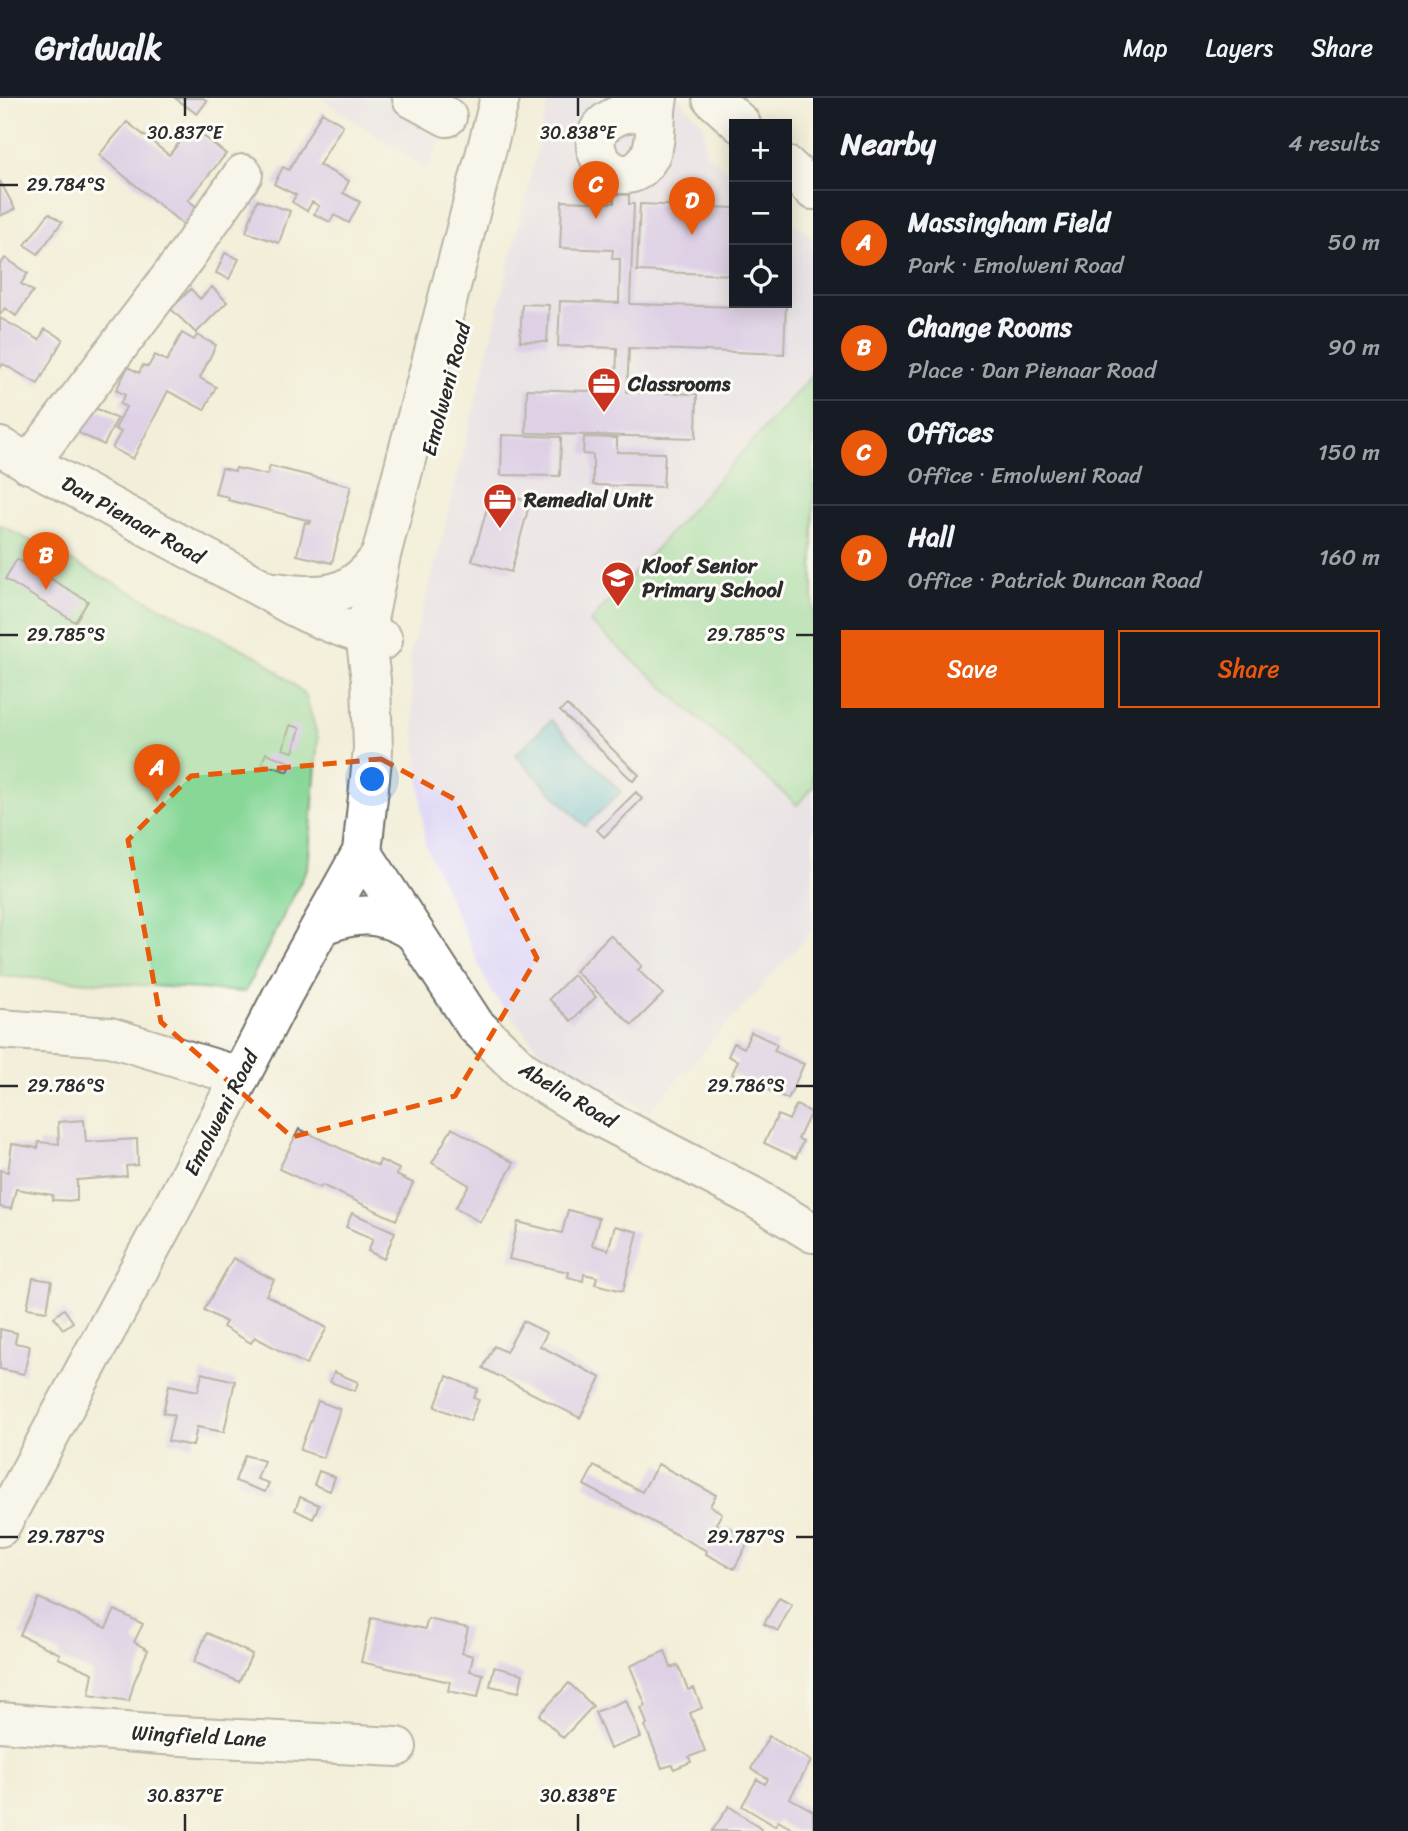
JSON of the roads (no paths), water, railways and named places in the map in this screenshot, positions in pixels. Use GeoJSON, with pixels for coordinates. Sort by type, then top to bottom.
{"type":"FeatureCollection","features":[{"type":"Feature","properties":{"kind":"street"},"geometry":{"type":"LineString","coordinates":[[412,98],[465,124]]}},
{"type":"Feature","properties":{"kind":"street","name":"Emolweni Road"},"geometry":{"type":"LineString","coordinates":[[0,1527],[189,1176],[239,1076],[362,852],[373,750],[371,680],[381,555],[465,124],[499,98]]}},
{"type":"Feature","properties":{"kind":"street","name":"Emolweni Road"},"geometry":{"type":"LineString","coordinates":[[374,638],[402,554],[524,98]]}},
{"type":"Feature","properties":{"kind":"street"},"geometry":{"type":"LineString","coordinates":[[712,98],[735,119]]}},
{"type":"Feature","properties":{"kind":"street"},"geometry":{"type":"LineString","coordinates":[[792,171],[813,190]]}},
{"type":"Feature","properties":{"kind":"street"},"geometry":{"type":"LineString","coordinates":[[15,455],[179,266],[243,174]]}},
{"type":"Feature","properties":{"kind":"street","name":"Dan Pienaar Road"},"geometry":{"type":"LineString","coordinates":[[15,455],[267,591],[298,611],[374,638]]}},
{"type":"Feature","properties":{"kind":"street","name":"Dan Pienaar Road"},"geometry":{"type":"LineString","coordinates":[[267,591],[298,596],[324,596],[352,587],[368,576],[381,555]]}},
{"type":"Feature","properties":{"kind":"street","name":"Abelia Road"},"geometry":{"type":"LineString","coordinates":[[362,852],[475,1025],[523,1071],[570,1100],[752,1196],[813,1233]]}},
{"type":"Feature","properties":{"kind":"street"},"geometry":{"type":"LineString","coordinates":[[322,925],[344,917],[379,915],[411,930]]}},
{"type":"Feature","properties":{"kind":"street"},"geometry":{"type":"LineString","coordinates":[[0,1029],[110,1037],[239,1076]]}},
{"type":"Feature","properties":{"kind":"street","name":"Wingfield Lane"},"geometry":{"type":"LineString","coordinates":[[0,1721],[162,1735],[397,1746]]}},
{"type":"Feature","properties":{"kind":"water"},"geometry":{"type":"Polygon","coordinates":[[[551,720],[621,792],[585,826],[515,755],[551,720]]]}},
{"type":"Feature","properties":{"kind":"place","name":"Offices"},"geometry":{"type":"Point","coordinates":[596,219]}},
{"type":"Feature","properties":{"kind":"place","name":"Hall"},"geometry":{"type":"Point","coordinates":[692,235]}},
{"type":"Feature","properties":{"kind":"place","name":"Classrooms"},"geometry":{"type":"Point","coordinates":[604,414]}},
{"type":"Feature","properties":{"kind":"place","name":"Remedial Unit"},"geometry":{"type":"Point","coordinates":[500,530]}},
{"type":"Feature","properties":{"kind":"place","name":"Change Rooms"},"geometry":{"type":"Point","coordinates":[46,590]}},
{"type":"Feature","properties":{"kind":"place","name":"Kloof Senior Primary School"},"geometry":{"type":"Point","coordinates":[618,608]}},
{"type":"Feature","properties":{"kind":"place","name":"Massingham Field"},"geometry":{"type":"Point","coordinates":[157,802]}}]}
